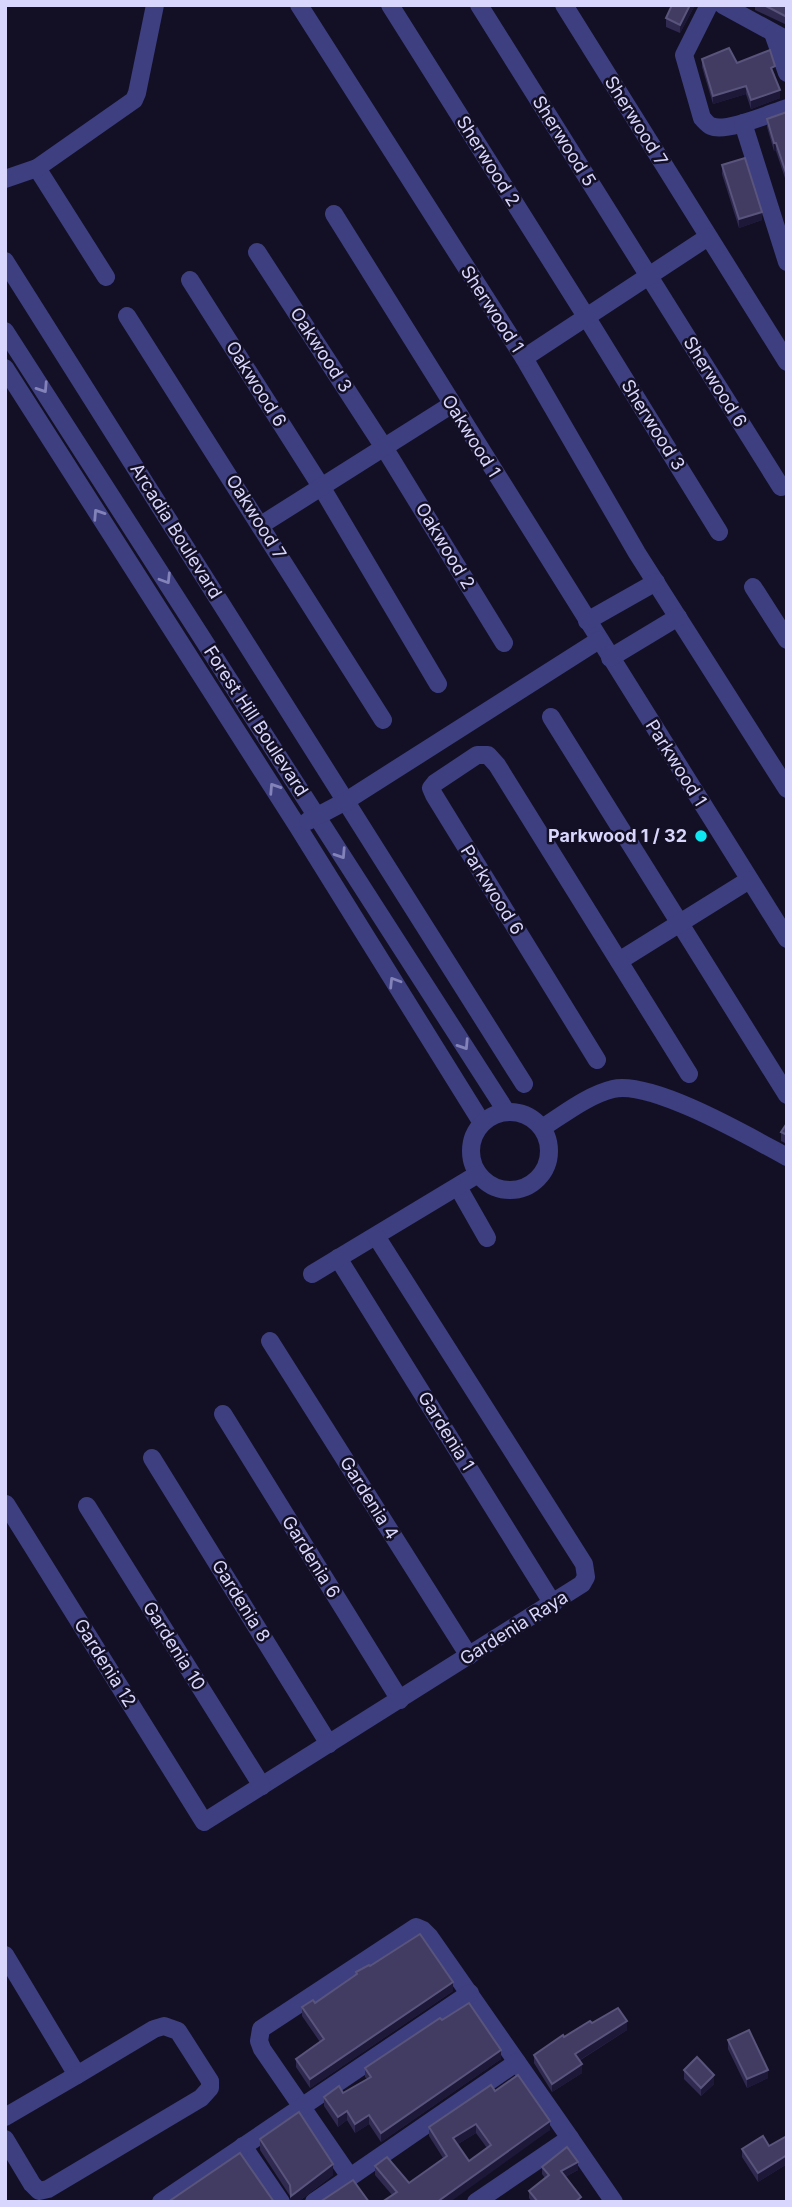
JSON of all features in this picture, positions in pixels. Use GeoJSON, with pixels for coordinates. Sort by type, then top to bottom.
{"type":"FeatureCollection","features":[{"type":"Feature","properties":{"kind":"street"},"geometry":{"type":"LineString","coordinates":[[5,179],[37,168],[134,100],[155,5]]}},
{"type":"Feature","properties":{"kind":"street","name":"Sherwood 1"},"geometry":{"type":"LineString","coordinates":[[299,5],[524,358],[656,582],[787,789]]}},
{"type":"Feature","properties":{"kind":"street","name":"Sherwood 2"},"geometry":{"type":"LineString","coordinates":[[390,5],[587,318]]}},
{"type":"Feature","properties":{"kind":"street","name":"Sherwood 5"},"geometry":{"type":"LineString","coordinates":[[479,5],[649,277]]}},
{"type":"Feature","properties":{"kind":"street","name":"Sherwood 7"},"geometry":{"type":"LineString","coordinates":[[564,5],[787,362]]}},
{"type":"Feature","properties":{"kind":"street"},"geometry":{"type":"LineString","coordinates":[[709,5],[685,48],[684,62],[702,118],[709,125],[718,127],[787,108]]}},
{"type":"Feature","properties":{"kind":"street"},"geometry":{"type":"LineString","coordinates":[[723,5],[780,36],[787,73]]}},
{"type":"Feature","properties":{"kind":"street"},"geometry":{"type":"LineString","coordinates":[[743,122],[787,262]]}},
{"type":"Feature","properties":{"kind":"street"},"geometry":{"type":"LineString","coordinates":[[37,168],[106,277]]}},
{"type":"Feature","properties":{"kind":"street","name":"Oakwood 1"},"geometry":{"type":"LineString","coordinates":[[334,214],[610,658]]}},
{"type":"Feature","properties":{"kind":"street"},"geometry":{"type":"LineString","coordinates":[[524,358],[708,237]]}},
{"type":"Feature","properties":{"kind":"street","name":"Oakwood 3"},"geometry":{"type":"LineString","coordinates":[[257,252],[385,449]]}},
{"type":"Feature","properties":{"kind":"street","name":"Arcadia Boulevard"},"geometry":{"type":"LineString","coordinates":[[5,261],[524,1084]]}},
{"type":"Feature","properties":{"kind":"street","name":"Sherwood 6"},"geometry":{"type":"LineString","coordinates":[[649,277],[781,486]]}},
{"type":"Feature","properties":{"kind":"street","name":"Oakwood 6"},"geometry":{"type":"LineString","coordinates":[[190,280],[322,488],[439,684]]}},
{"type":"Feature","properties":{"kind":"street","name":"Oakwood 7"},"geometry":{"type":"LineString","coordinates":[[127,316],[383,720]]}},
{"type":"Feature","properties":{"kind":"street","name":"Sherwood 3"},"geometry":{"type":"LineString","coordinates":[[587,318],[719,532]]}},
{"type":"Feature","properties":{"kind":"street","name":"Forest Hill Boulevard"},"geometry":{"type":"LineString","coordinates":[[5,331],[506,1111]]}},
{"type":"Feature","properties":{"kind":"street","name":"Forest Hill Boulevard"},"geometry":{"type":"LineString","coordinates":[[5,368],[298,827],[481,1123]]}},
{"type":"Feature","properties":{"kind":"street"},"geometry":{"type":"LineString","coordinates":[[261,525],[452,405]]}},
{"type":"Feature","properties":{"kind":"street","name":"Oakwood 2"},"geometry":{"type":"LineString","coordinates":[[385,449],[504,643]]}},
{"type":"Feature","properties":{"kind":"street"},"geometry":{"type":"LineString","coordinates":[[587,621],[656,582]]}},
{"type":"Feature","properties":{"kind":"street"},"geometry":{"type":"LineString","coordinates":[[753,587],[787,640]]}},
{"type":"Feature","properties":{"kind":"street"},"geometry":{"type":"LineString","coordinates":[[610,658],[678,617]]}},
{"type":"Feature","properties":{"kind":"street"},"geometry":{"type":"LineString","coordinates":[[298,827],[346,801],[599,640]]}},
{"type":"Feature","properties":{"kind":"street","name":"Parkwood 1"},"geometry":{"type":"LineString","coordinates":[[610,658],[787,939]]}},
{"type":"Feature","properties":{"kind":"street"},"geometry":{"type":"LineString","coordinates":[[551,718],[787,1095]]}},
{"type":"Feature","properties":{"kind":"street","name":"Parkwood 6"},"geometry":{"type":"LineString","coordinates":[[597,1060],[433,795],[431,788],[435,783],[477,755],[488,755],[497,765],[619,961]]}},
{"type":"Feature","properties":{"kind":"street"},"geometry":{"type":"LineString","coordinates":[[689,1074],[619,961],[749,880]]}},
{"type":"Feature","properties":{"kind":"street"},"geometry":{"type":"LineString","coordinates":[[542,1128],[590,1098],[613,1089],[631,1087],[702,1112],[787,1157]]}},
{"type":"Feature","properties":{"kind":"street"},"geometry":{"type":"LineString","coordinates":[[506,1111],[520,1112],[532,1118],[542,1128],[548,1140],[550,1154],[547,1167],[539,1178],[528,1187],[514,1190],[488,1184],[478,1174],[472,1162],[471,1148],[481,1123],[506,1111]]}},
{"type":"Feature","properties":{"kind":"street"},"geometry":{"type":"LineString","coordinates":[[312,1274],[478,1174]]}},
{"type":"Feature","properties":{"kind":"street"},"geometry":{"type":"LineString","coordinates":[[458,1187],[486,1238]]}},
{"type":"Feature","properties":{"kind":"street","name":"Gardenia Raya"},"geometry":{"type":"LineString","coordinates":[[204,1822],[553,1604],[582,1584],[586,1577],[584,1564],[376,1236]]}},
{"type":"Feature","properties":{"kind":"street","name":"Gardenia 1"},"geometry":{"type":"LineString","coordinates":[[338,1258],[553,1604]]}},
{"type":"Feature","properties":{"kind":"street","name":"Gardenia 4"},"geometry":{"type":"LineString","coordinates":[[270,1341],[469,1656]]}},
{"type":"Feature","properties":{"kind":"street","name":"Gardenia 6"},"geometry":{"type":"LineString","coordinates":[[223,1414],[400,1700]]}},
{"type":"Feature","properties":{"kind":"street","name":"Gardenia 8"},"geometry":{"type":"LineString","coordinates":[[152,1458],[329,1744]]}},
{"type":"Feature","properties":{"kind":"street","name":"Gardenia 12"},"geometry":{"type":"LineString","coordinates":[[6,1503],[204,1822]]}},
{"type":"Feature","properties":{"kind":"street","name":"Gardenia 10"},"geometry":{"type":"LineString","coordinates":[[87,1506],[262,1786]]}},
{"type":"Feature","properties":{"kind":"street"},"geometry":{"type":"LineString","coordinates":[[350,2176],[262,2049],[259,2041],[261,2029],[416,1927],[429,1936],[614,2202]]}},
{"type":"Feature","properties":{"kind":"street"},"geometry":{"type":"LineString","coordinates":[[5,1955],[76,2075]]}},
{"type":"Feature","properties":{"kind":"street"},"geometry":{"type":"LineString","coordinates":[[161,2202],[470,1993]]}},
{"type":"Feature","properties":{"kind":"street"},"geometry":{"type":"LineString","coordinates":[[5,2117],[154,2029],[164,2026],[178,2031],[210,2081],[210,2088],[201,2098],[48,2189],[39,2191],[32,2185],[5,2140]]}},
{"type":"Feature","properties":{"kind":"street"},"geometry":{"type":"LineString","coordinates":[[314,2202],[517,2062]]}},
{"type":"Feature","properties":{"kind":"street"},"geometry":{"type":"LineString","coordinates":[[477,2202],[499,2195],[570,2138]]}},
{"type":"Feature","properties":{"kind":"street"},"geometry":{"type":"LineString","coordinates":[[243,2146],[281,2202]]}},
{"type":"Feature","properties":{"kind":"building"},"geometry":{"type":"Polygon","coordinates":[[[672,5],[690,5],[680,25],[666,18],[672,5]]]}},
{"type":"Feature","properties":{"kind":"building"},"geometry":{"type":"Polygon","coordinates":[[[764,5],[787,5],[787,17],[764,5]]]}},
{"type":"Feature","properties":{"kind":"building"},"geometry":{"type":"Polygon","coordinates":[[[729,48],[737,63],[770,50],[775,66],[771,68],[780,90],[751,100],[746,86],[713,96],[702,59],[729,48]]]}},
{"type":"Feature","properties":{"kind":"building"},"geometry":{"type":"Polygon","coordinates":[[[787,112],[787,176],[767,119],[787,112]]]}},
{"type":"Feature","properties":{"kind":"building"},"geometry":{"type":"Polygon","coordinates":[[[745,158],[762,212],[739,219],[722,165],[745,158]]]}},
{"type":"Feature","properties":{"kind":"building"},"geometry":{"type":"Polygon","coordinates":[[[787,1123],[787,1135],[781,1132],[787,1123]]]}},
{"type":"Feature","properties":{"kind":"building"},"geometry":{"type":"Polygon","coordinates":[[[420,1934],[453,1982],[310,2079],[296,2059],[324,2039],[302,2007],[313,2000],[315,2003],[357,1974],[356,1972],[420,1934]]]}},
{"type":"Feature","properties":{"kind":"building"},"geometry":{"type":"Polygon","coordinates":[[[469,2003],[501,2050],[381,2133],[369,2115],[355,2124],[347,2111],[338,2117],[324,2097],[339,2086],[343,2093],[371,2077],[365,2068],[440,2018],[442,2020],[469,2003]]]}},
{"type":"Feature","properties":{"kind":"building"},"geometry":{"type":"Polygon","coordinates":[[[618,2008],[627,2021],[575,2054],[582,2064],[552,2084],[534,2055],[563,2035],[564,2037],[618,2008]]]}},
{"type":"Feature","properties":{"kind":"building"},"geometry":{"type":"Polygon","coordinates":[[[749,2030],[768,2070],[747,2079],[728,2040],[749,2030]]]}},
{"type":"Feature","properties":{"kind":"building"},"geometry":{"type":"Polygon","coordinates":[[[697,2057],[714,2075],[701,2088],[684,2070],[697,2057]]]}},
{"type":"Feature","properties":{"kind":"building"},"geometry":{"type":"Polygon","coordinates":[[[518,2075],[550,2121],[437,2202],[382,2202],[397,2192],[375,2166],[387,2157],[409,2183],[447,2156],[429,2127],[491,2085],[495,2091],[518,2075]],[[476,2124],[453,2138],[469,2161],[491,2145],[476,2124]]]}},
{"type":"Feature","properties":{"kind":"building"},"geometry":{"type":"Polygon","coordinates":[[[299,2112],[333,2164],[291,2196],[290,2185],[260,2139],[299,2112]]]}},
{"type":"Feature","properties":{"kind":"building"},"geometry":{"type":"Polygon","coordinates":[[[763,2136],[769,2146],[787,2136],[787,2155],[758,2173],[742,2149],[763,2136]]]}},
{"type":"Feature","properties":{"kind":"building"},"geometry":{"type":"Polygon","coordinates":[[[567,2147],[578,2162],[561,2171],[581,2197],[575,2202],[538,2202],[529,2191],[549,2175],[542,2167],[567,2147]]]}},
{"type":"Feature","properties":{"kind":"building"},"geometry":{"type":"Polygon","coordinates":[[[240,2153],[274,2202],[168,2202],[240,2153]]]}},
{"type":"Feature","properties":{"kind":"building"},"geometry":{"type":"Polygon","coordinates":[[[353,2180],[369,2202],[320,2202],[353,2180]]]}},
{"type":"Feature","properties":{"kind":"place","name":"Parkwood 1 / 32"},"geometry":{"type":"Point","coordinates":[701,836]}}]}
